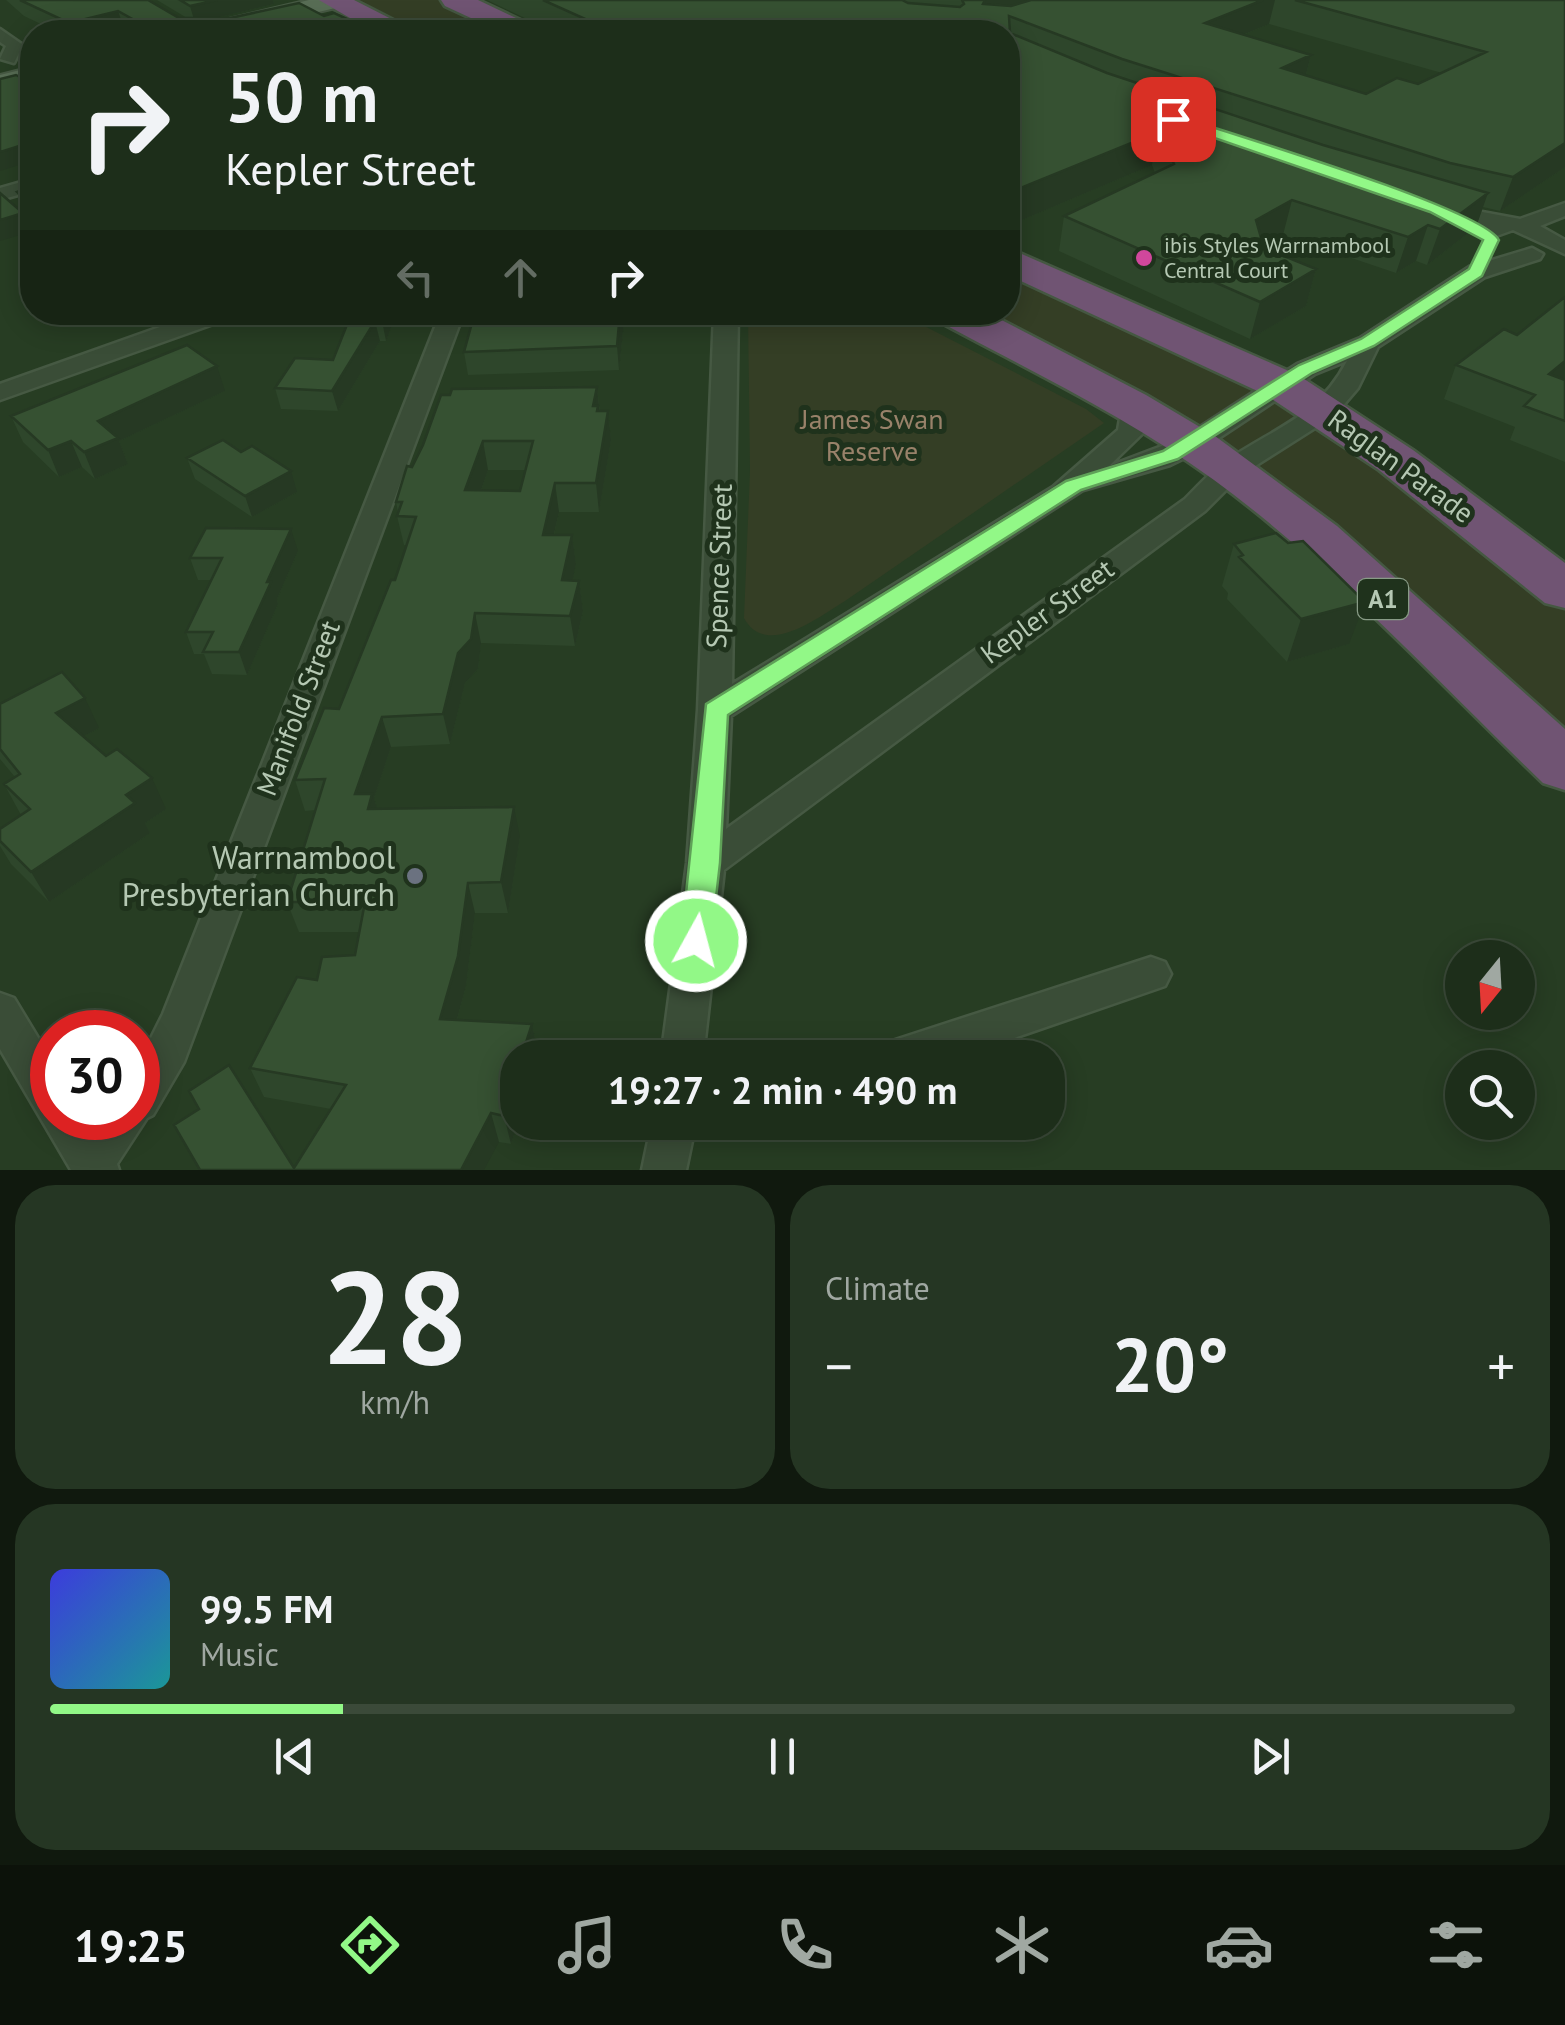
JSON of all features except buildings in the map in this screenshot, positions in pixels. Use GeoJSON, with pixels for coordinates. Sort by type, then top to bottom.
{"type":"FeatureCollection","features":[{"type":"Feature","properties":{"kind":"highway"},"geometry":{"type":"LineString","coordinates":[[336,0],[373,20]]}},
{"type":"Feature","properties":{"kind":"highway"},"geometry":{"type":"LineString","coordinates":[[455,0],[498,20]]}},
{"type":"Feature","properties":{"kind":"highway","name":"Raglan Parade"},"geometry":{"type":"LineString","coordinates":[[1020,265],[1282,385],[1467,512],[1565,590]]}},
{"type":"Feature","properties":{"kind":"highway","name":"A1"},"geometry":{"type":"LineString","coordinates":[[979,325],[1132,406],[1211,457],[1314,532],[1565,766]]}},
{"type":"Feature","properties":{"kind":"main road"},"geometry":{"type":"LineString","coordinates":[[234,20],[306,0]]}},
{"type":"Feature","properties":{"kind":"main road"},"geometry":{"type":"LineString","coordinates":[[245,20],[336,0]]}},
{"type":"Feature","properties":{"kind":"street"},"geometry":{"type":"LineString","coordinates":[[1427,206],[1552,250]]}},
{"type":"Feature","properties":{"kind":"street"},"geometry":{"type":"LineString","coordinates":[[1476,272],[1501,232],[1565,209]]}},
{"type":"Feature","properties":{"kind":"street"},"geometry":{"type":"LineString","coordinates":[[1552,250],[1565,209]]}},
{"type":"Feature","properties":{"kind":"street"},"geometry":{"type":"LineString","coordinates":[[1501,232],[1509,250],[1552,250]]}},
{"type":"Feature","properties":{"kind":"street","name":"Kepler Street"},"geometry":{"type":"LineString","coordinates":[[706,863],[1196,505],[1211,457],[1282,385],[1306,369],[1368,342],[1476,272],[1552,250]]}},
{"type":"Feature","properties":{"kind":"street"},"geometry":{"type":"LineString","coordinates":[[0,392],[188,325]]}},
{"type":"Feature","properties":{"kind":"street","name":"Manifold Street"},"geometry":{"type":"LineString","coordinates":[[160,1067],[448,325]]}},
{"type":"Feature","properties":{"kind":"street","name":"Spence Street"},"geometry":{"type":"LineString","coordinates":[[684,1040],[706,863],[715,710],[726,325]]}},
{"type":"Feature","properties":{"kind":"street","name":"Kepler Street"},"geometry":{"type":"LineString","coordinates":[[1074,486],[1161,459],[1211,457],[1325,411],[1344,388],[1368,342]]}},
{"type":"Feature","properties":{"kind":"street","name":"Kepler Street"},"geometry":{"type":"LineString","coordinates":[[715,710],[1074,486],[1131,432],[1132,406]]}},
{"type":"Feature","properties":{"kind":"street"},"geometry":{"type":"LineString","coordinates":[[952,1040],[1151,974]]}},
{"type":"Feature","properties":{"kind":"street"},"geometry":{"type":"LineString","coordinates":[[0,1011],[30,1062]]}},
{"type":"Feature","properties":{"kind":"street"},"geometry":{"type":"LineString","coordinates":[[78,1140],[94,1166],[111,1140]]}},
{"type":"Feature","properties":{"kind":"street"},"geometry":{"type":"LineString","coordinates":[[664,1170],[672,1140]]}},
{"type":"Feature","properties":{"kind":"green space"},"geometry":{"type":"Polygon","coordinates":[[[333,0],[455,0],[498,20],[372,20],[333,0]]]}},
{"type":"Feature","properties":{"kind":"green space"},"geometry":{"type":"Polygon","coordinates":[[[1020,265],[1268,378],[1565,590],[1565,766],[1314,532],[973,325],[1020,325],[1020,265]]]}},
{"type":"Feature","properties":{"kind":"green space","name":"James Swan Reserve"},"geometry":{"type":"Polygon","coordinates":[[[748,325],[922,325],[1086,409],[1104,423],[845,601],[779,635],[754,630],[744,618],[750,471],[748,325]]]}},
{"type":"Feature","properties":{"kind":"place","name":"ibis Styles Warrnambool Central Court"},"geometry":{"type":"Point","coordinates":[1144,258]}},
{"type":"Feature","properties":{"kind":"place","name":"Warrnambool Presbyterian Church"},"geometry":{"type":"Point","coordinates":[415,876]}},
{"type":"Feature","properties":{"kind":"route"},"geometry":{"type":"LineString","coordinates":[[696,941],[706,863],[715,710],[1074,486],[1170,455],[1306,369],[1368,342],[1476,272],[1491,240],[1436,209],[1173,119]]}}]}
